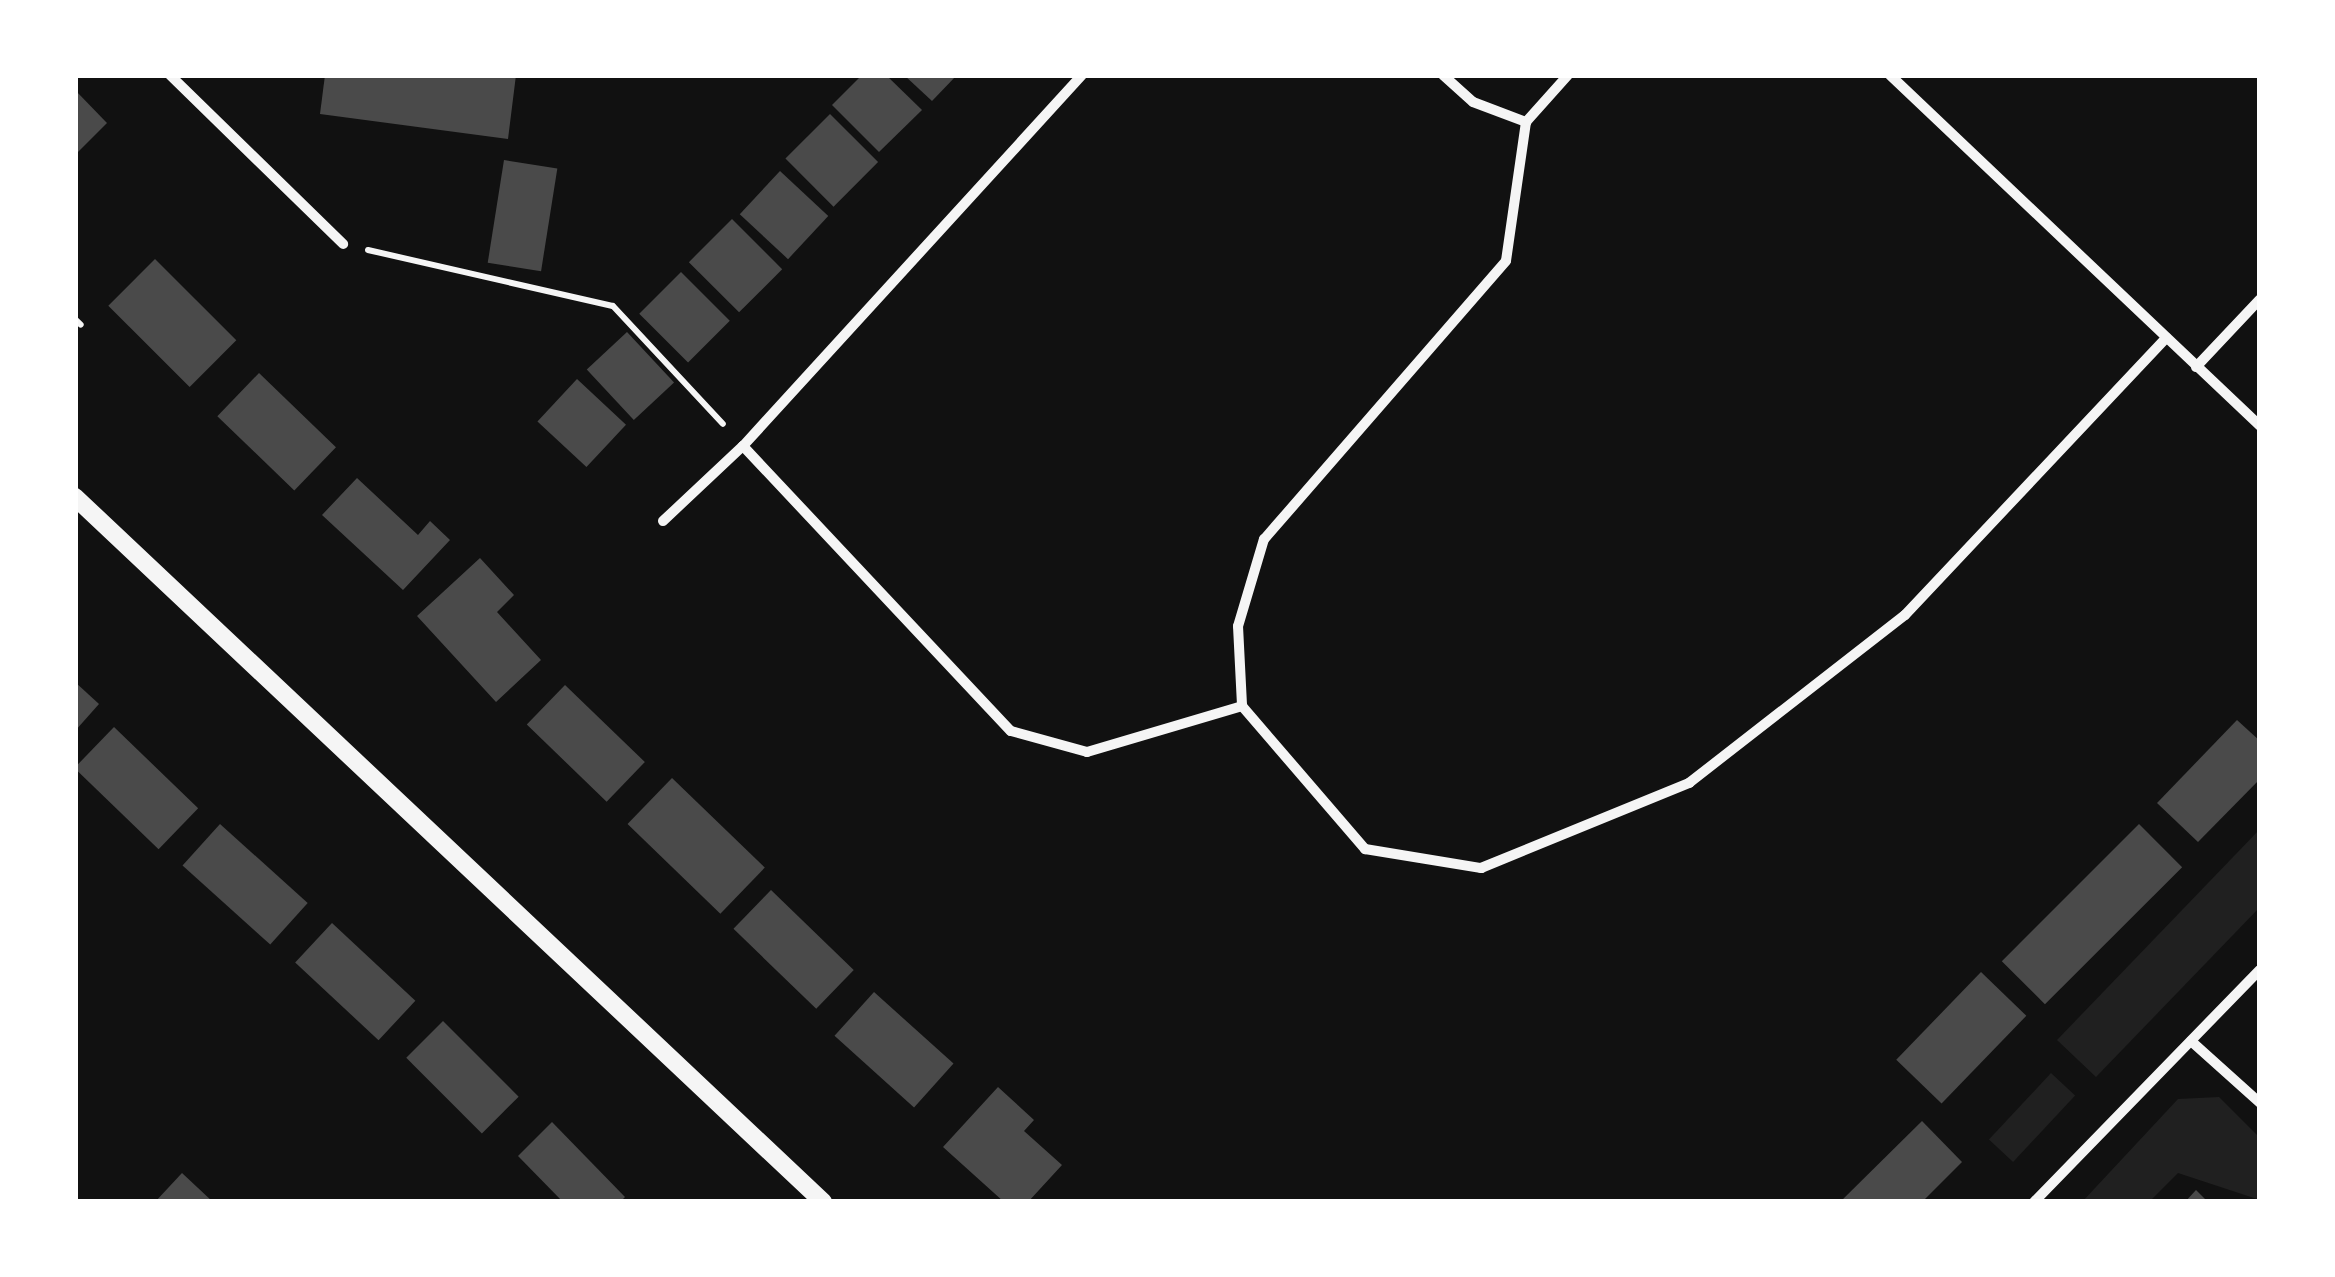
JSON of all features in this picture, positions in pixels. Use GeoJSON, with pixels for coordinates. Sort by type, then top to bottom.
{"type":"FeatureCollection","features":[{"type":"Feature","properties":{"kind":"street"},"geometry":{"type":"LineString","coordinates":[[170,75],[343,244]]}},
{"type":"Feature","properties":{"kind":"street"},"geometry":{"type":"LineString","coordinates":[[663,521],[743,446],[1082,75]]}},
{"type":"Feature","properties":{"kind":"street"},"geometry":{"type":"LineString","coordinates":[[1443,75],[1472,102],[1526,122]]}},
{"type":"Feature","properties":{"kind":"street"},"geometry":{"type":"LineString","coordinates":[[1568,75],[1526,122],[1506,261],[1264,539],[1238,626],[1242,706],[1365,849],[1480,868],[1689,784],[1905,615],[2166,338]]}},
{"type":"Feature","properties":{"kind":"street"},"geometry":{"type":"LineString","coordinates":[[1890,75],[2260,426]]}},
{"type":"Feature","properties":{"kind":"street"},"geometry":{"type":"LineString","coordinates":[[2196,367],[2260,299]]}},
{"type":"Feature","properties":{"kind":"street"},"geometry":{"type":"LineString","coordinates":[[743,446],[1011,731],[1087,752],[1242,706]]}},
{"type":"Feature","properties":{"kind":"street"},"geometry":{"type":"LineString","coordinates":[[75,497],[824,1202]]}},
{"type":"Feature","properties":{"kind":"street"},"geometry":{"type":"LineString","coordinates":[[2034,1202],[2260,970]]}},
{"type":"Feature","properties":{"kind":"street"},"geometry":{"type":"LineString","coordinates":[[2191,1041],[2260,1103]]}},
{"type":"Feature","properties":{"kind":"path"},"geometry":{"type":"LineString","coordinates":[[343,244],[613,306],[743,446]]}},
{"type":"Feature","properties":{"kind":"shaded area"},"geometry":{"type":"Polygon","coordinates":[[[2260,829],[2260,907],[2096,1077],[2057,1040],[2260,829]]]}},
{"type":"Feature","properties":{"kind":"shaded area"},"geometry":{"type":"Polygon","coordinates":[[[2051,1073],[2075,1096],[2013,1162],[1989,1140],[2051,1073]]]}},
{"type":"Feature","properties":{"kind":"shaded area"},"geometry":{"type":"Polygon","coordinates":[[[2219,1097],[2260,1138],[2260,1200],[2178,1173],[2149,1202],[2082,1202],[2178,1099],[2219,1097]]]}},
{"type":"Feature","properties":{"kind":"building"},"geometry":{"type":"Polygon","coordinates":[[[325,75],[516,75],[508,139],[320,114],[325,75]]]}},
{"type":"Feature","properties":{"kind":"building"},"geometry":{"type":"Polygon","coordinates":[[[862,75],[886,75],[922,110],[879,152],[832,105],[862,75]]]}},
{"type":"Feature","properties":{"kind":"building"},"geometry":{"type":"Polygon","coordinates":[[[904,75],[957,75],[932,101],[904,75]]]}},
{"type":"Feature","properties":{"kind":"building"},"geometry":{"type":"Polygon","coordinates":[[[75,90],[107,123],[75,155],[75,90]]]}},
{"type":"Feature","properties":{"kind":"building"},"geometry":{"type":"Polygon","coordinates":[[[830,114],[878,162],[834,207],[785,159],[830,114]]]}},
{"type":"Feature","properties":{"kind":"building"},"geometry":{"type":"Polygon","coordinates":[[[504,160],[557,168],[541,271],[488,263],[504,160]]]}},
{"type":"Feature","properties":{"kind":"building"},"geometry":{"type":"Polygon","coordinates":[[[780,171],[828,216],[788,259],[740,214],[780,171]]]}},
{"type":"Feature","properties":{"kind":"building"},"geometry":{"type":"Polygon","coordinates":[[[732,219],[782,269],[739,312],[689,262],[732,219]]]}},
{"type":"Feature","properties":{"kind":"building"},"geometry":{"type":"Polygon","coordinates":[[[155,259],[236,340],[190,387],[108,306],[155,259]]]}},
{"type":"Feature","properties":{"kind":"building"},"geometry":{"type":"Polygon","coordinates":[[[681,272],[730,321],[688,363],[639,314],[681,272]]]}},
{"type":"Feature","properties":{"kind":"building"},"geometry":{"type":"Polygon","coordinates":[[[627,332],[674,382],[634,420],[587,370],[627,332]]]}},
{"type":"Feature","properties":{"kind":"building"},"geometry":{"type":"Polygon","coordinates":[[[259,373],[336,447],[294,490],[217,416],[259,373]]]}},
{"type":"Feature","properties":{"kind":"building"},"geometry":{"type":"Polygon","coordinates":[[[577,379],[626,425],[586,467],[537,421],[577,379]]]}},
{"type":"Feature","properties":{"kind":"building"},"geometry":{"type":"Polygon","coordinates":[[[357,478],[418,535],[430,521],[450,540],[403,590],[322,515],[357,478]]]}},
{"type":"Feature","properties":{"kind":"building"},"geometry":{"type":"Polygon","coordinates":[[[480,558],[514,595],[497,612],[541,660],[496,702],[417,616],[480,558]]]}},
{"type":"Feature","properties":{"kind":"building"},"geometry":{"type":"Polygon","coordinates":[[[75,682],[99,704],[75,731],[75,682]]]}},
{"type":"Feature","properties":{"kind":"building"},"geometry":{"type":"Polygon","coordinates":[[[565,685],[645,762],[607,802],[527,725],[565,685]]]}},
{"type":"Feature","properties":{"kind":"building"},"geometry":{"type":"Polygon","coordinates":[[[2237,720],[2260,741],[2260,779],[2198,842],[2157,803],[2237,720]]]}},
{"type":"Feature","properties":{"kind":"building"},"geometry":{"type":"Polygon","coordinates":[[[114,727],[198,808],[159,849],[75,769],[114,727]]]}},
{"type":"Feature","properties":{"kind":"building"},"geometry":{"type":"Polygon","coordinates":[[[672,778],[765,868],[720,914],[628,824],[672,778]]]}},
{"type":"Feature","properties":{"kind":"building"},"geometry":{"type":"Polygon","coordinates":[[[220,824],[308,903],[270,945],[183,866],[220,824]]]}},
{"type":"Feature","properties":{"kind":"building"},"geometry":{"type":"Polygon","coordinates":[[[2139,824],[2182,867],[2045,1004],[2002,961],[2139,824]]]}},
{"type":"Feature","properties":{"kind":"building"},"geometry":{"type":"Polygon","coordinates":[[[771,890],[854,970],[816,1009],[733,929],[771,890]]]}},
{"type":"Feature","properties":{"kind":"building"},"geometry":{"type":"Polygon","coordinates":[[[332,923],[415,1001],[379,1040],[295,962],[332,923]]]}},
{"type":"Feature","properties":{"kind":"building"},"geometry":{"type":"Polygon","coordinates":[[[1981,972],[2026,1016],[1942,1104],[1896,1060],[1981,972]]]}},
{"type":"Feature","properties":{"kind":"building"},"geometry":{"type":"Polygon","coordinates":[[[874,992],[954,1064],[914,1107],[835,1036],[874,992]]]}},
{"type":"Feature","properties":{"kind":"building"},"geometry":{"type":"Polygon","coordinates":[[[443,1021],[519,1097],[482,1133],[406,1058],[443,1021]]]}},
{"type":"Feature","properties":{"kind":"building"},"geometry":{"type":"Polygon","coordinates":[[[998,1087],[1034,1120],[1024,1131],[1062,1165],[1028,1202],[1004,1202],[943,1147],[998,1087]]]}},
{"type":"Feature","properties":{"kind":"building"},"geometry":{"type":"Polygon","coordinates":[[[1922,1121],[1962,1162],[1922,1202],[1840,1202],[1922,1121]]]}},
{"type":"Feature","properties":{"kind":"building"},"geometry":{"type":"Polygon","coordinates":[[[552,1122],[625,1197],[620,1202],[563,1202],[518,1156],[552,1122]]]}},
{"type":"Feature","properties":{"kind":"building"},"geometry":{"type":"Polygon","coordinates":[[[182,1173],[213,1202],[155,1202],[182,1173]]]}},
{"type":"Feature","properties":{"kind":"building"},"geometry":{"type":"Polygon","coordinates":[[[2196,1190],[2208,1202],[2185,1202],[2196,1190]]]}}]}
